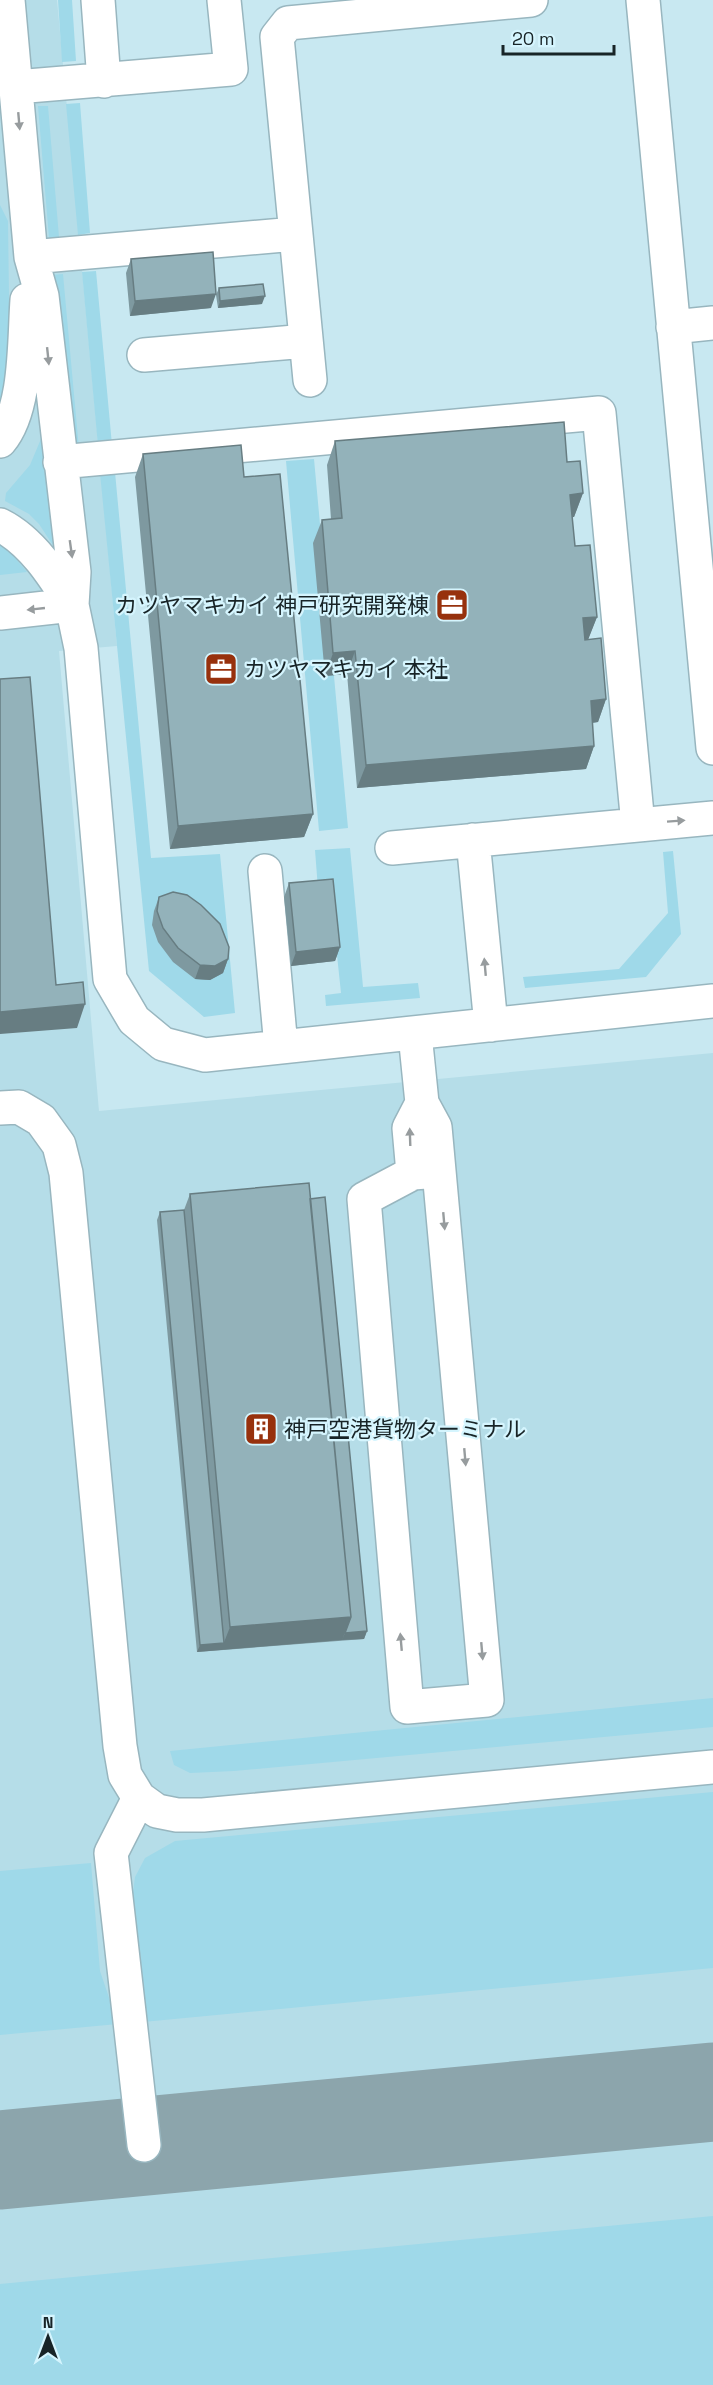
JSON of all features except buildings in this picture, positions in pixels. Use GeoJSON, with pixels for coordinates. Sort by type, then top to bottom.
{"type":"FeatureCollection","features":[{"type":"Feature","properties":{"kind":"street"},"geometry":{"type":"LineString","coordinates":[[8,0],[31,257],[42,296],[74,572],[72,605],[81,648],[110,979],[134,1020],[164,1044],[205,1055],[713,1001]]}},
{"type":"Feature","properties":{"kind":"street"},"geometry":{"type":"LineString","coordinates":[[98,0],[104,81]]}},
{"type":"Feature","properties":{"kind":"street"},"geometry":{"type":"LineString","coordinates":[[16,87],[231,69],[224,0]]}},
{"type":"Feature","properties":{"kind":"street"},"geometry":{"type":"LineString","coordinates":[[310,380],[277,37],[288,22],[531,0]]}},
{"type":"Feature","properties":{"kind":"street"},"geometry":{"type":"LineString","coordinates":[[643,0],[673,327],[703,528],[713,748]]}},
{"type":"Feature","properties":{"kind":"street"},"geometry":{"type":"LineString","coordinates":[[0,179],[11,185],[26,204]]}},
{"type":"Feature","properties":{"kind":"street"},"geometry":{"type":"LineString","coordinates":[[31,257],[295,234]]}},
{"type":"Feature","properties":{"kind":"street"},"geometry":{"type":"LineString","coordinates":[[0,441],[5,435],[18,401],[31,257]]}},
{"type":"Feature","properties":{"kind":"street"},"geometry":{"type":"LineString","coordinates":[[673,327],[713,323]]}},
{"type":"Feature","properties":{"kind":"street"},"geometry":{"type":"LineString","coordinates":[[144,355],[306,341]]}},
{"type":"Feature","properties":{"kind":"street"},"geometry":{"type":"LineString","coordinates":[[60,462],[599,413],[638,825]]}},
{"type":"Feature","properties":{"kind":"street"},"geometry":{"type":"LineString","coordinates":[[0,525],[14,531],[33,552],[55,577],[72,605]]}},
{"type":"Feature","properties":{"kind":"street"},"geometry":{"type":"LineString","coordinates":[[0,613],[72,605]]}},
{"type":"Feature","properties":{"kind":"street"},"geometry":{"type":"LineString","coordinates":[[392,848],[713,818]]}},
{"type":"Feature","properties":{"kind":"street"},"geometry":{"type":"LineString","coordinates":[[473,840],[491,1025]]}},
{"type":"Feature","properties":{"kind":"street"},"geometry":{"type":"LineString","coordinates":[[265,871],[281,1047]]}},
{"type":"Feature","properties":{"kind":"street"},"geometry":{"type":"LineString","coordinates":[[415,1034],[422,1103],[435,1127],[426,1172],[486,1700],[407,1707],[364,1199],[426,1172]]}},
{"type":"Feature","properties":{"kind":"street"},"geometry":{"type":"LineString","coordinates":[[0,1108],[19,1107],[41,1120],[59,1145],[66,1173],[120,1746],[124,1775],[139,1798],[157,1811],[177,1815],[203,1815],[713,1767]]}},
{"type":"Feature","properties":{"kind":"street"},"geometry":{"type":"LineString","coordinates":[[139,1798],[111,1853],[144,2145]]}},
{"type":"Feature","properties":{"kind":"shaded area"},"geometry":{"type":"Polygon","coordinates":[[[0,0],[57,0],[117,646],[59,651],[99,1111],[713,1053],[713,2385],[0,2385],[0,0]]]}},
{"type":"Feature","properties":{"kind":"shaded area"},"geometry":{"type":"Polygon","coordinates":[[[58,0],[72,0],[76,61],[62,62],[58,0]]]}},
{"type":"Feature","properties":{"kind":"shaded area"},"geometry":{"type":"Polygon","coordinates":[[[80,103],[90,233],[78,235],[66,104],[80,103]]]}},
{"type":"Feature","properties":{"kind":"shaded area"},"geometry":{"type":"Polygon","coordinates":[[[38,106],[48,106],[59,237],[49,238],[38,106]]]}},
{"type":"Feature","properties":{"kind":"shaded area"},"geometry":{"type":"Polygon","coordinates":[[[0,205],[8,221],[10,370],[0,415],[0,205]]]}},
{"type":"Feature","properties":{"kind":"shaded area"},"geometry":{"type":"Polygon","coordinates":[[[96,271],[112,445],[98,446],[82,272],[96,271]]]}},
{"type":"Feature","properties":{"kind":"shaded area"},"geometry":{"type":"Polygon","coordinates":[[[63,274],[79,449],[70,451],[52,275],[63,274]]]}},
{"type":"Feature","properties":{"kind":"shaded area"},"geometry":{"type":"Polygon","coordinates":[[[43,434],[58,553],[39,524],[29,514],[5,501],[6,493],[30,465],[43,434]]]}},
{"type":"Feature","properties":{"kind":"shaded area"},"geometry":{"type":"Polygon","coordinates":[[[314,459],[348,828],[319,831],[286,461],[314,459]]]}},
{"type":"Feature","properties":{"kind":"shaded area"},"geometry":{"type":"Polygon","coordinates":[[[115,472],[151,858],[220,854],[235,1013],[204,1017],[149,971],[100,473],[115,472]]]}},
{"type":"Feature","properties":{"kind":"shaded area"},"geometry":{"type":"Polygon","coordinates":[[[0,545],[6,547],[27,572],[0,575],[0,545]]]}},
{"type":"Feature","properties":{"kind":"shaded area"},"geometry":{"type":"Polygon","coordinates":[[[350,848],[363,987],[418,983],[420,998],[326,1006],[325,995],[341,993],[330,889],[318,889],[315,850],[350,848]]]}},
{"type":"Feature","properties":{"kind":"shaded area"},"geometry":{"type":"Polygon","coordinates":[[[673,851],[681,934],[646,977],[525,988],[523,977],[619,969],[668,913],[663,852],[673,851]]]}},
{"type":"Feature","properties":{"kind":"shaded area"},"geometry":{"type":"Polygon","coordinates":[[[713,1698],[713,1727],[234,1771],[190,1773],[174,1765],[170,1751],[713,1698]]]}},
{"type":"Feature","properties":{"kind":"shaded area"},"geometry":{"type":"Polygon","coordinates":[[[713,1792],[713,1968],[143,2022],[132,1900],[135,1877],[145,1858],[175,1841],[713,1792]]]}},
{"type":"Feature","properties":{"kind":"shaded area"},"geometry":{"type":"Polygon","coordinates":[[[91,1863],[100,1971],[118,2024],[0,2035],[0,1871],[91,1863]]]}},
{"type":"Feature","properties":{"kind":"shaded area"},"geometry":{"type":"Polygon","coordinates":[[[713,2216],[713,2385],[0,2385],[0,2284],[713,2216]]]}},
{"type":"Feature","properties":{"kind":"taxiway"},"geometry":{"type":"LineString","coordinates":[[0,2160],[713,2092]]}},
{"type":"Feature","properties":{"kind":"place","name":"カツヤマキカイ 神戸研究開発棟"},"geometry":{"type":"Point","coordinates":[452,605]}},
{"type":"Feature","properties":{"kind":"place","name":"カツヤマキカイ 本社"},"geometry":{"type":"Point","coordinates":[221,669]}},
{"type":"Feature","properties":{"kind":"place","name":"神戸空港貨物ターミナル"},"geometry":{"type":"Point","coordinates":[261,1429]}}]}
